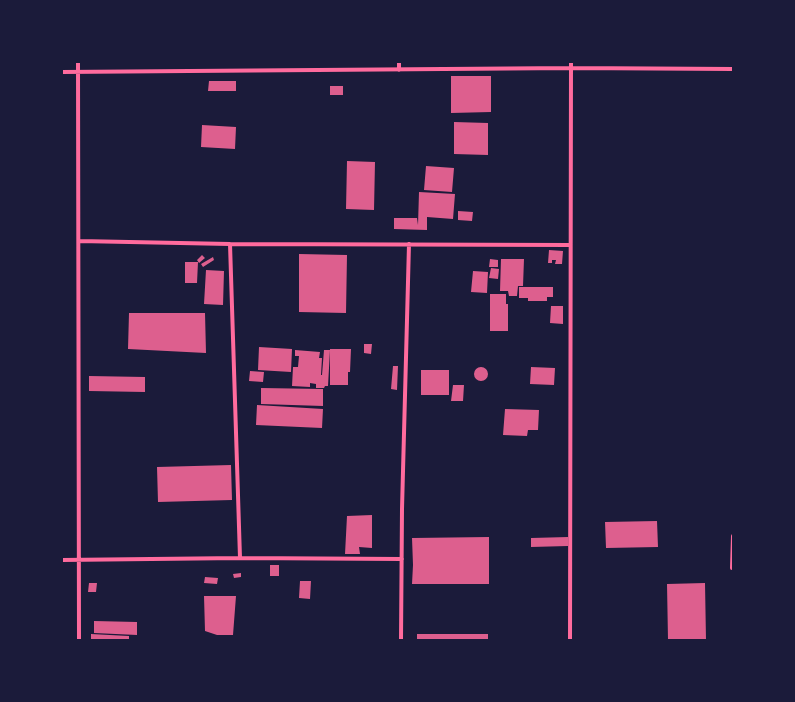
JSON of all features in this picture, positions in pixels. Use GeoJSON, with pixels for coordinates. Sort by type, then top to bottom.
{"type":"FeatureCollection","features":[{"type":"Feature","properties":{"kind":"street"},"geometry":{"type":"LineString","coordinates":[[78,62],[79,640]]}},
{"type":"Feature","properties":{"kind":"street"},"geometry":{"type":"LineString","coordinates":[[399,62],[399,70]]}},
{"type":"Feature","properties":{"kind":"street"},"geometry":{"type":"LineString","coordinates":[[570,62],[570,640]]}},
{"type":"Feature","properties":{"kind":"street"},"geometry":{"type":"LineString","coordinates":[[62,72],[570,68],[733,69]]}},
{"type":"Feature","properties":{"kind":"street"},"geometry":{"type":"LineString","coordinates":[[79,241],[230,244],[570,245]]}},
{"type":"Feature","properties":{"kind":"street"},"geometry":{"type":"LineString","coordinates":[[230,244],[240,558]]}},
{"type":"Feature","properties":{"kind":"street"},"geometry":{"type":"LineString","coordinates":[[401,640],[409,244]]}},
{"type":"Feature","properties":{"kind":"street"},"geometry":{"type":"LineString","coordinates":[[733,536],[733,568]]}},
{"type":"Feature","properties":{"kind":"street"},"geometry":{"type":"LineString","coordinates":[[62,560],[240,558],[402,559]]}},
{"type":"Feature","properties":{"kind":"building"},"geometry":{"type":"Polygon","coordinates":[[[451,76],[491,76],[491,112],[451,113],[451,76]]]}},
{"type":"Feature","properties":{"kind":"building"},"geometry":{"type":"Polygon","coordinates":[[[209,81],[236,81],[236,91],[208,91],[209,81]]]}},
{"type":"Feature","properties":{"kind":"building"},"geometry":{"type":"Polygon","coordinates":[[[330,86],[343,86],[343,95],[330,95],[330,86]]]}},
{"type":"Feature","properties":{"kind":"building"},"geometry":{"type":"Polygon","coordinates":[[[454,122],[488,123],[488,155],[454,154],[454,122]]]}},
{"type":"Feature","properties":{"kind":"building"},"geometry":{"type":"Polygon","coordinates":[[[202,125],[236,127],[235,149],[201,147],[202,125]]]}},
{"type":"Feature","properties":{"kind":"building"},"geometry":{"type":"Polygon","coordinates":[[[347,161],[375,162],[374,210],[346,209],[347,161]]]}},
{"type":"Feature","properties":{"kind":"building"},"geometry":{"type":"Polygon","coordinates":[[[426,166],[454,168],[452,192],[424,190],[426,166]]]}},
{"type":"Feature","properties":{"kind":"building"},"geometry":{"type":"Polygon","coordinates":[[[419,192],[455,194],[453,219],[427,217],[427,230],[394,229],[394,218],[417,218],[418,225],[419,192]]]}},
{"type":"Feature","properties":{"kind":"building"},"geometry":{"type":"Polygon","coordinates":[[[458,211],[473,212],[472,221],[458,220],[458,211]]]}},
{"type":"Feature","properties":{"kind":"building"},"geometry":{"type":"Polygon","coordinates":[[[549,250],[563,251],[562,264],[555,264],[556,260],[552,260],[552,263],[548,263],[549,250]]]}},
{"type":"Feature","properties":{"kind":"building"},"geometry":{"type":"Polygon","coordinates":[[[299,254],[347,255],[346,313],[299,312],[299,254]]]}},
{"type":"Feature","properties":{"kind":"building"},"geometry":{"type":"Polygon","coordinates":[[[202,255],[205,258],[199,263],[197,260],[202,255]]]}},
{"type":"Feature","properties":{"kind":"building"},"geometry":{"type":"Polygon","coordinates":[[[213,257],[214,260],[203,267],[201,264],[213,257]]]}},
{"type":"Feature","properties":{"kind":"building"},"geometry":{"type":"Polygon","coordinates":[[[490,259],[498,260],[498,267],[489,267],[490,259]]]}},
{"type":"Feature","properties":{"kind":"building"},"geometry":{"type":"Polygon","coordinates":[[[501,259],[524,259],[523,286],[518,286],[517,296],[509,296],[508,291],[500,291],[501,259]]]}},
{"type":"Feature","properties":{"kind":"building"},"geometry":{"type":"Polygon","coordinates":[[[185,262],[198,262],[197,283],[185,283],[185,262]]]}},
{"type":"Feature","properties":{"kind":"building"},"geometry":{"type":"Polygon","coordinates":[[[491,268],[499,269],[498,279],[489,278],[491,268]]]}},
{"type":"Feature","properties":{"kind":"building"},"geometry":{"type":"Polygon","coordinates":[[[206,270],[224,271],[223,305],[204,304],[206,270]]]}},
{"type":"Feature","properties":{"kind":"building"},"geometry":{"type":"Polygon","coordinates":[[[473,271],[488,272],[487,293],[471,292],[473,271]]]}},
{"type":"Feature","properties":{"kind":"building"},"geometry":{"type":"Polygon","coordinates":[[[519,287],[553,287],[553,297],[547,297],[547,301],[528,301],[528,298],[519,298],[519,287]]]}},
{"type":"Feature","properties":{"kind":"building"},"geometry":{"type":"Polygon","coordinates":[[[490,294],[506,294],[506,304],[508,304],[508,331],[490,331],[490,294]]]}},
{"type":"Feature","properties":{"kind":"building"},"geometry":{"type":"Polygon","coordinates":[[[551,306],[563,306],[563,324],[550,323],[551,306]]]}},
{"type":"Feature","properties":{"kind":"building"},"geometry":{"type":"Polygon","coordinates":[[[129,313],[205,313],[206,353],[128,349],[129,313]]]}},
{"type":"Feature","properties":{"kind":"building"},"geometry":{"type":"Polygon","coordinates":[[[364,344],[372,344],[371,354],[364,353],[364,344]]]}},
{"type":"Feature","properties":{"kind":"building"},"geometry":{"type":"Polygon","coordinates":[[[259,347],[292,349],[291,372],[258,370],[259,347]]]}},
{"type":"Feature","properties":{"kind":"building"},"geometry":{"type":"Polygon","coordinates":[[[330,349],[351,349],[348,385],[330,385],[330,349]]]}},
{"type":"Feature","properties":{"kind":"building"},"geometry":{"type":"Polygon","coordinates":[[[295,350],[320,352],[319,358],[322,358],[322,375],[324,350],[330,350],[328,386],[325,386],[324,388],[316,388],[316,384],[310,383],[310,387],[292,386],[293,367],[298,367],[299,356],[295,356],[295,350]]]}},
{"type":"Feature","properties":{"kind":"building"},"geometry":{"type":"Polygon","coordinates":[[[393,366],[398,366],[397,390],[391,389],[393,366]]]}},
{"type":"Feature","properties":{"kind":"building"},"geometry":{"type":"Polygon","coordinates":[[[478,367],[484,367],[488,371],[488,377],[484,381],[478,381],[474,377],[474,371],[478,367]]]}},
{"type":"Feature","properties":{"kind":"building"},"geometry":{"type":"Polygon","coordinates":[[[531,367],[555,368],[554,385],[530,384],[531,367]]]}},
{"type":"Feature","properties":{"kind":"building"},"geometry":{"type":"Polygon","coordinates":[[[421,370],[449,370],[449,395],[421,395],[421,370]]]}},
{"type":"Feature","properties":{"kind":"building"},"geometry":{"type":"Polygon","coordinates":[[[250,371],[264,372],[263,382],[249,381],[250,371]]]}},
{"type":"Feature","properties":{"kind":"building"},"geometry":{"type":"Polygon","coordinates":[[[89,376],[145,377],[145,392],[89,391],[89,376]]]}},
{"type":"Feature","properties":{"kind":"building"},"geometry":{"type":"Polygon","coordinates":[[[453,385],[464,385],[463,401],[451,401],[453,385]]]}},
{"type":"Feature","properties":{"kind":"building"},"geometry":{"type":"Polygon","coordinates":[[[261,388],[323,389],[323,406],[261,404],[261,388]]]}},
{"type":"Feature","properties":{"kind":"building"},"geometry":{"type":"Polygon","coordinates":[[[257,405],[323,409],[322,428],[256,425],[257,405]]]}},
{"type":"Feature","properties":{"kind":"building"},"geometry":{"type":"Polygon","coordinates":[[[505,409],[539,410],[538,430],[528,430],[527,436],[503,435],[505,409]]]}},
{"type":"Feature","properties":{"kind":"building"},"geometry":{"type":"Polygon","coordinates":[[[231,465],[232,500],[158,502],[157,467],[231,465]]]}},
{"type":"Feature","properties":{"kind":"building"},"geometry":{"type":"Polygon","coordinates":[[[372,515],[372,548],[359,547],[360,554],[345,554],[347,516],[372,515]]]}},
{"type":"Feature","properties":{"kind":"building"},"geometry":{"type":"Polygon","coordinates":[[[657,521],[658,547],[606,548],[605,522],[657,521]]]}},
{"type":"Feature","properties":{"kind":"building"},"geometry":{"type":"Polygon","coordinates":[[[489,537],[489,584],[412,584],[412,538],[489,537]]]}},
{"type":"Feature","properties":{"kind":"building"},"geometry":{"type":"Polygon","coordinates":[[[568,537],[568,546],[531,547],[531,538],[568,537]]]}},
{"type":"Feature","properties":{"kind":"building"},"geometry":{"type":"Polygon","coordinates":[[[270,565],[279,565],[279,576],[270,576],[270,565]]]}},
{"type":"Feature","properties":{"kind":"building"},"geometry":{"type":"Polygon","coordinates":[[[241,573],[241,577],[234,578],[233,574],[241,573]]]}},
{"type":"Feature","properties":{"kind":"building"},"geometry":{"type":"Polygon","coordinates":[[[205,577],[218,578],[217,584],[204,583],[205,577]]]}},
{"type":"Feature","properties":{"kind":"building"},"geometry":{"type":"Polygon","coordinates":[[[300,581],[311,581],[310,599],[299,598],[300,581]]]}},
{"type":"Feature","properties":{"kind":"building"},"geometry":{"type":"Polygon","coordinates":[[[89,583],[97,583],[96,592],[88,592],[89,583]]]}},
{"type":"Feature","properties":{"kind":"building"},"geometry":{"type":"Polygon","coordinates":[[[705,583],[706,640],[668,640],[667,584],[705,583]]]}},
{"type":"Feature","properties":{"kind":"building"},"geometry":{"type":"Polygon","coordinates":[[[204,596],[236,596],[233,635],[217,635],[205,631],[204,596]]]}},
{"type":"Feature","properties":{"kind":"building"},"geometry":{"type":"Polygon","coordinates":[[[94,621],[137,622],[137,635],[94,633],[94,621]]]}},
{"type":"Feature","properties":{"kind":"building"},"geometry":{"type":"Polygon","coordinates":[[[91,634],[129,636],[129,640],[91,640],[91,634]]]}},
{"type":"Feature","properties":{"kind":"building"},"geometry":{"type":"Polygon","coordinates":[[[417,634],[488,634],[488,640],[417,640],[417,634]]]}}]}
